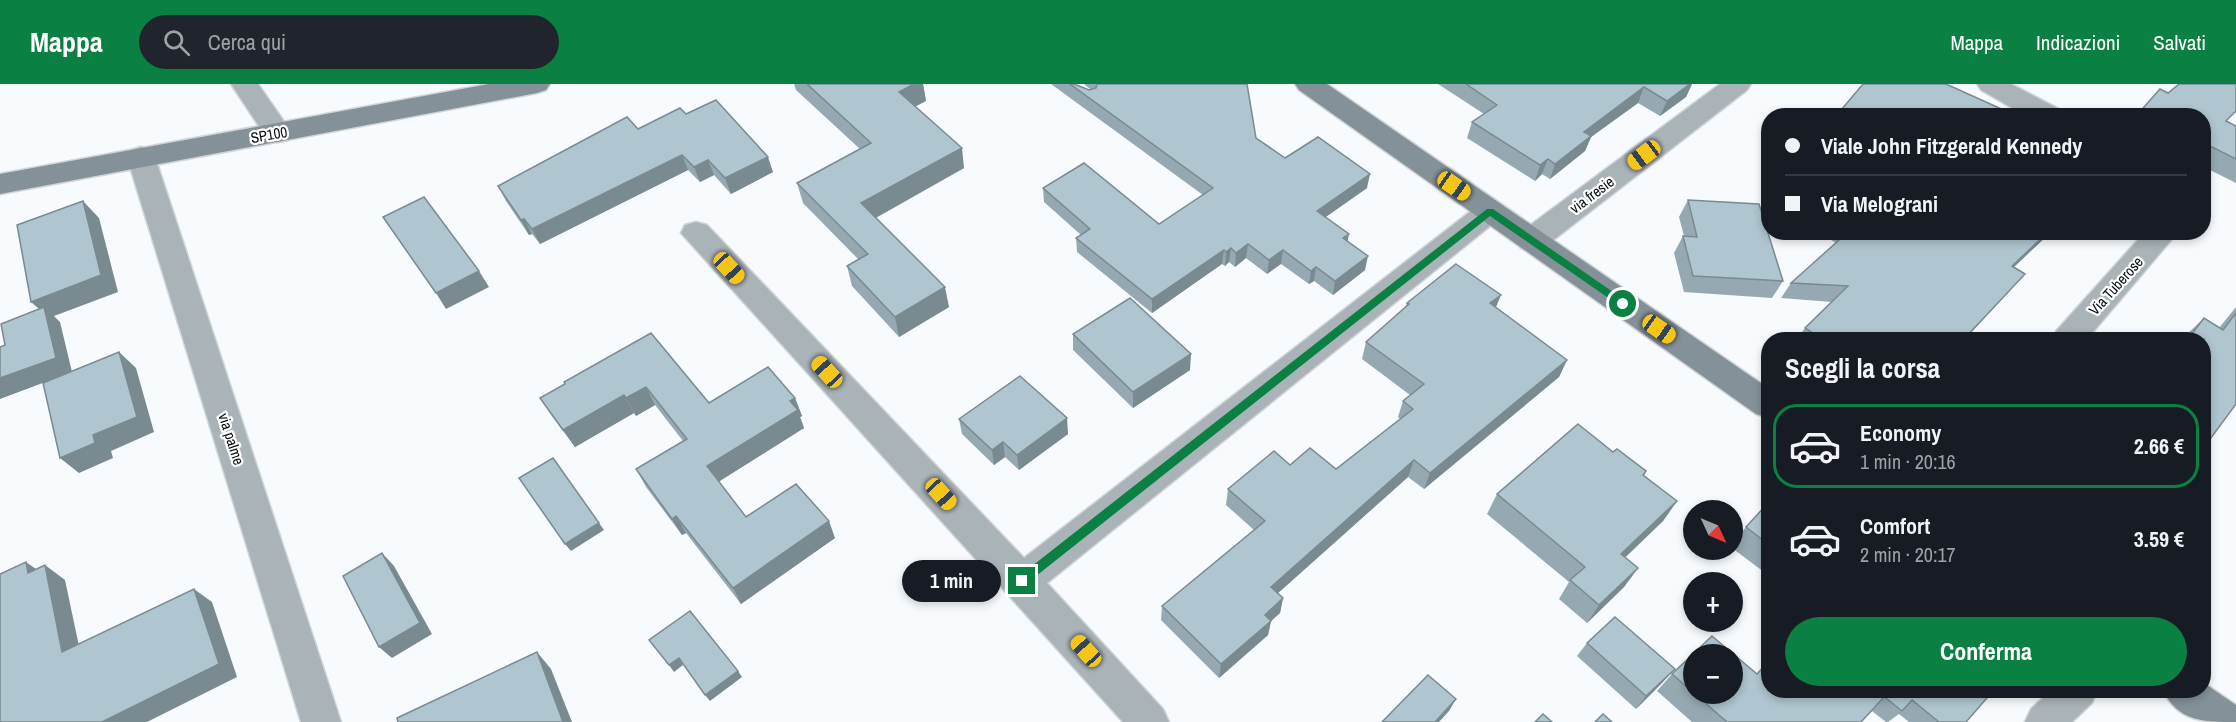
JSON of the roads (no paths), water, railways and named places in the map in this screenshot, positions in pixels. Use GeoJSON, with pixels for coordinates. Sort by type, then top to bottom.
{"type":"FeatureCollection","features":[{"type":"Feature","properties":{"kind":"street"},"geometry":{"type":"LineString","coordinates":[[244,84],[278,133]]}},
{"type":"Feature","properties":{"kind":"street","name":"SP100"},"geometry":{"type":"LineString","coordinates":[[0,184],[537,84]]}},
{"type":"Feature","properties":{"kind":"street"},"geometry":{"type":"LineString","coordinates":[[1308,84],[1761,400]]}},
{"type":"Feature","properties":{"kind":"street","name":"via fresie"},"geometry":{"type":"LineString","coordinates":[[1532,240],[1738,84]]}},
{"type":"Feature","properties":{"kind":"street"},"geometry":{"type":"LineString","coordinates":[[1990,84],[2034,108]]}},
{"type":"Feature","properties":{"kind":"street","name":"via palme"},"geometry":{"type":"LineString","coordinates":[[141,157],[321,722]]}},
{"type":"Feature","properties":{"kind":"street"},"geometry":{"type":"LineString","coordinates":[[1022,581],[1490,211]]}},
{"type":"Feature","properties":{"kind":"street"},"geometry":{"type":"LineString","coordinates":[[696,233],[1022,581],[1149,722]]}},
{"type":"Feature","properties":{"kind":"street","name":"Via Tuberose"},"geometry":{"type":"LineString","coordinates":[[2074,332],[2156,240]]}},
{"type":"Feature","properties":{"kind":"street"},"geometry":{"type":"LineString","coordinates":[[2045,722],[2070,698]]}},
{"type":"Feature","properties":{"kind":"street"},"geometry":{"type":"LineString","coordinates":[[2194,698],[2228,722]]}}]}
